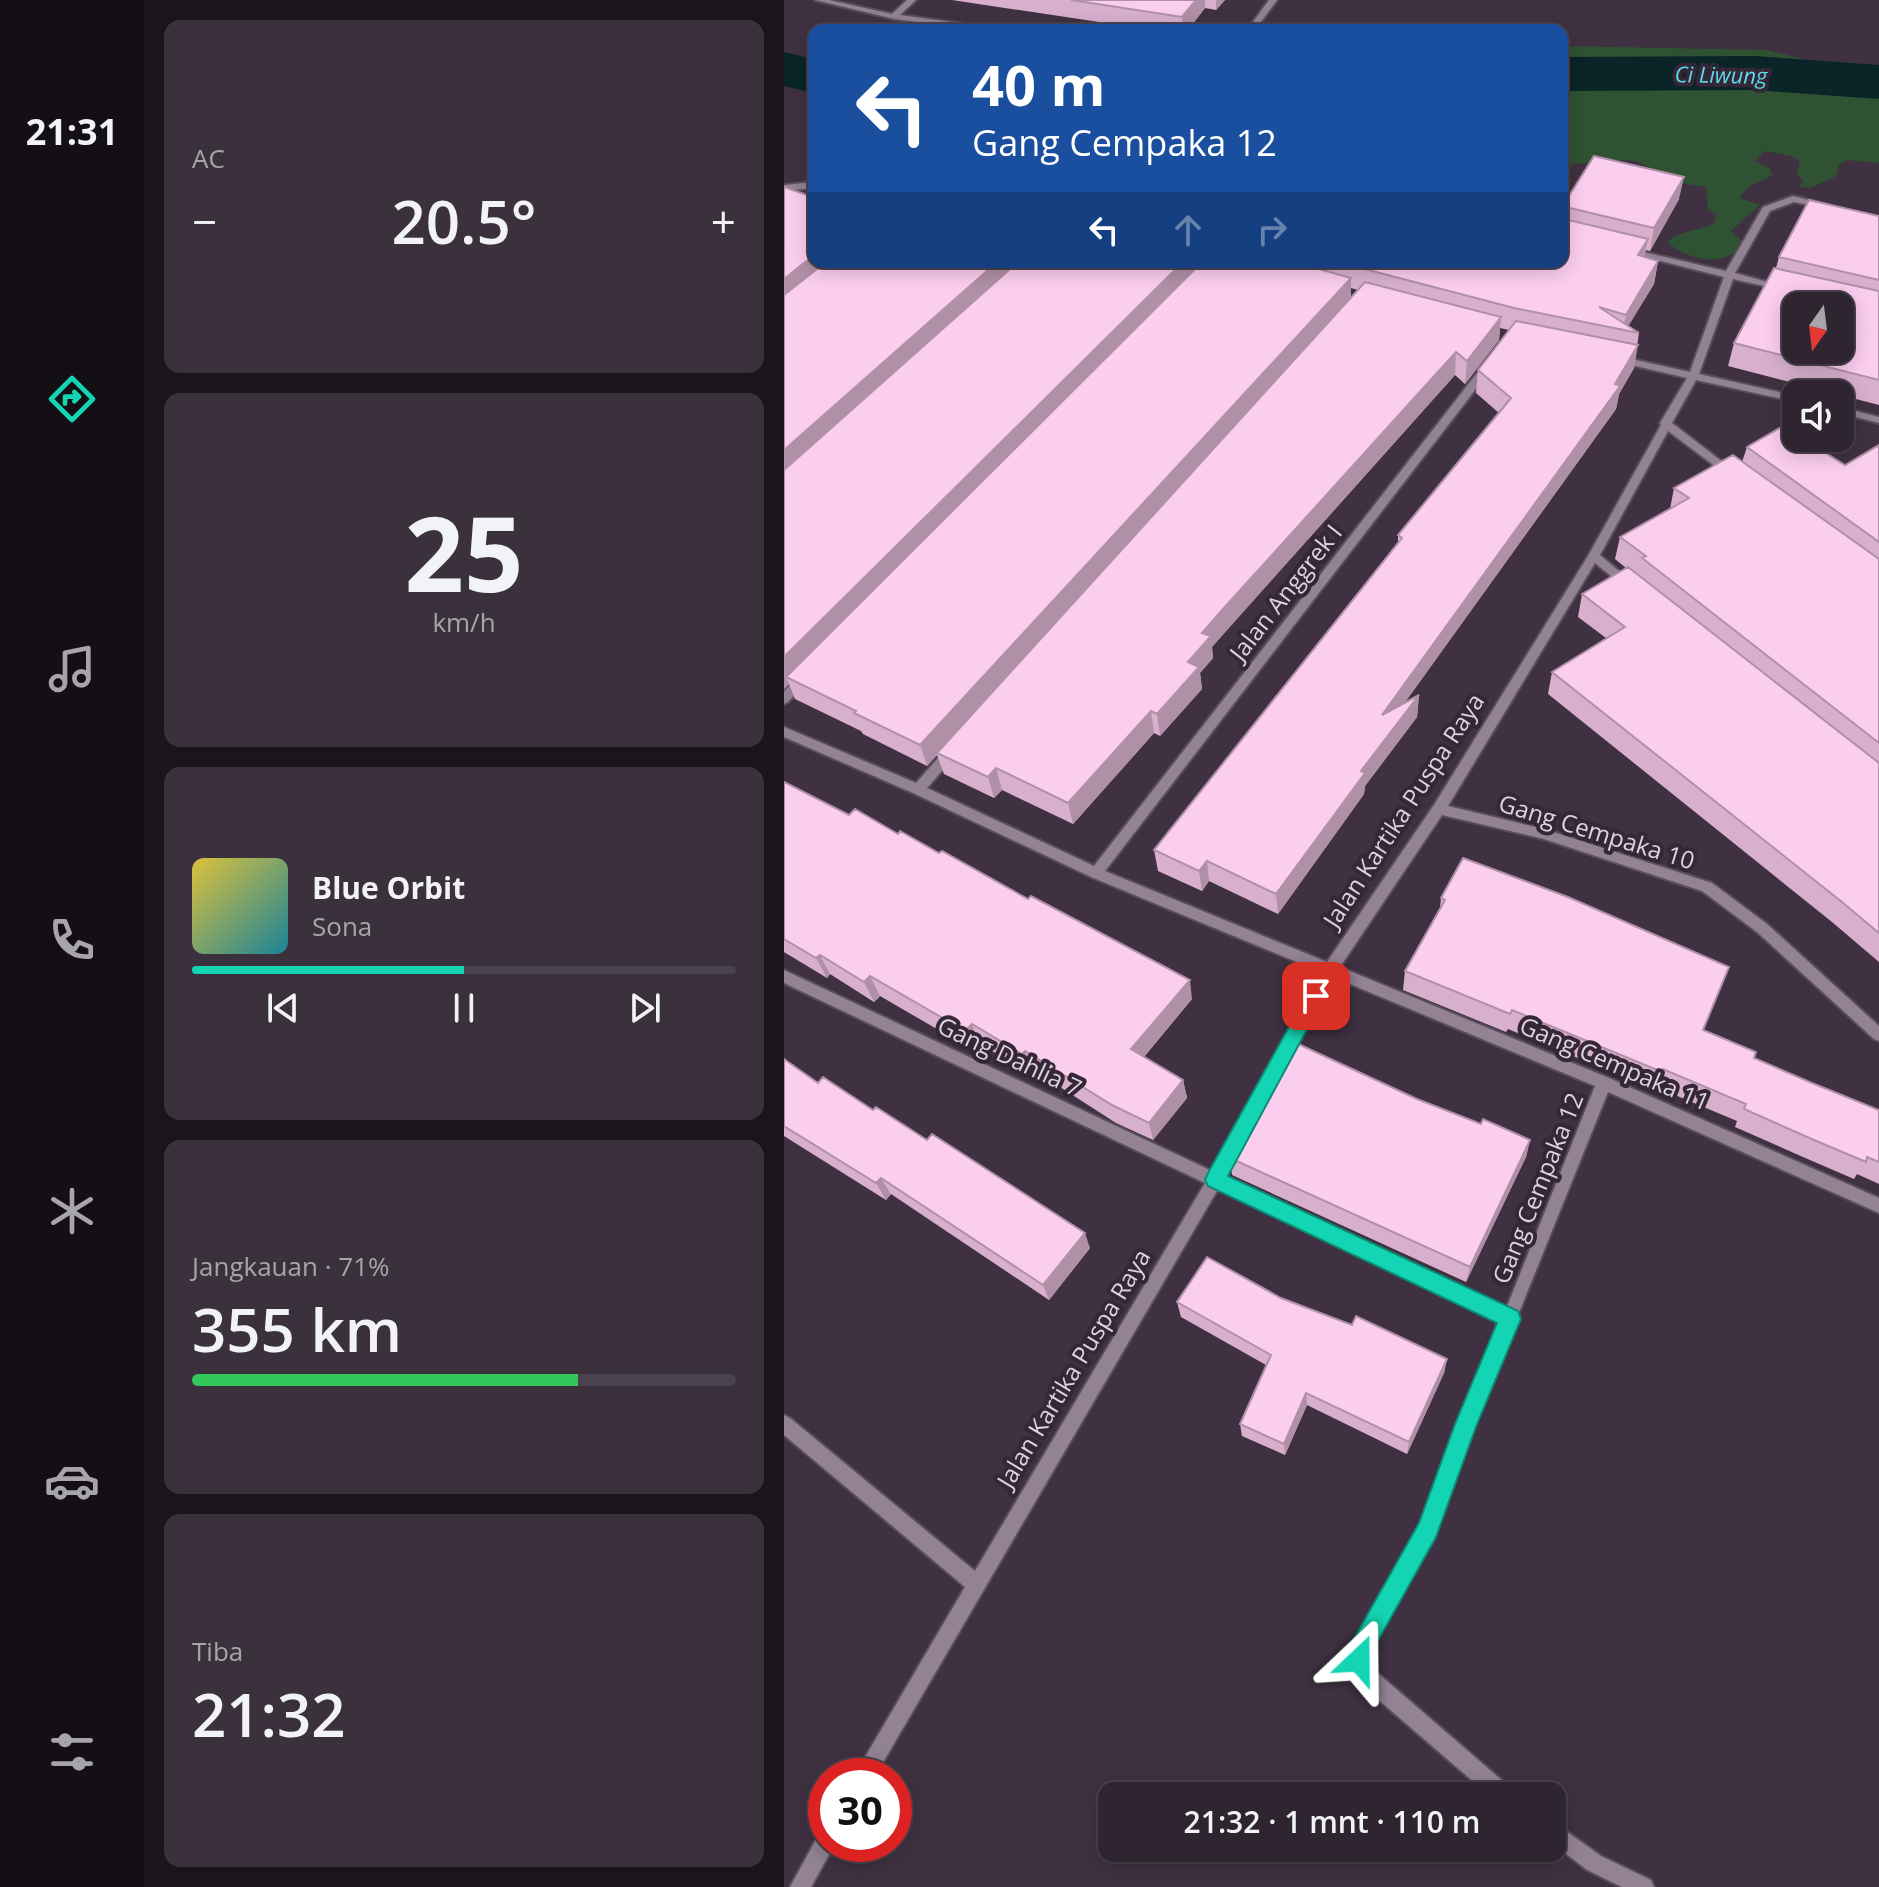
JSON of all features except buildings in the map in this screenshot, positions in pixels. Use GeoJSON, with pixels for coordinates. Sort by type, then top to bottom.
{"type":"FeatureCollection","features":[{"type":"Feature","properties":{"kind":"street"},"geometry":{"type":"LineString","coordinates":[[819,0],[894,17],[949,24]]}},
{"type":"Feature","properties":{"kind":"street"},"geometry":{"type":"LineString","coordinates":[[894,17],[912,0]]}},
{"type":"Feature","properties":{"kind":"street"},"geometry":{"type":"LineString","coordinates":[[1255,24],[1273,0]]}},
{"type":"Feature","properties":{"kind":"street"},"geometry":{"type":"LineString","coordinates":[[784,188],[808,186]]}},
{"type":"Feature","properties":{"kind":"street","name":"Jalan Kartika Puspa Raya"},"geometry":{"type":"LineString","coordinates":[[874,1758],[1215,1180],[1330,970],[1439,809],[1594,556],[1694,374],[1729,275],[1766,209],[1793,199],[1841,208]]}},
{"type":"Feature","properties":{"kind":"street"},"geometry":{"type":"LineString","coordinates":[[1608,247],[1789,289]]}},
{"type":"Feature","properties":{"kind":"street","name":"Jalan Anggrek I"},"geometry":{"type":"LineString","coordinates":[[1096,873],[1500,350]]}},
{"type":"Feature","properties":{"kind":"street"},"geometry":{"type":"LineString","coordinates":[[1602,355],[1782,396]]}},
{"type":"Feature","properties":{"kind":"street"},"geometry":{"type":"LineString","coordinates":[[1854,414],[1879,420]]}},
{"type":"Feature","properties":{"kind":"street"},"geometry":{"type":"LineString","coordinates":[[1665,423],[1740,479]]}},
{"type":"Feature","properties":{"kind":"street"},"geometry":{"type":"LineString","coordinates":[[1594,556],[1644,596]]}},
{"type":"Feature","properties":{"kind":"street"},"geometry":{"type":"LineString","coordinates":[[784,699],[817,665]]}},
{"type":"Feature","properties":{"kind":"street","name":"Gang Cempaka 11"},"geometry":{"type":"LineString","coordinates":[[784,732],[918,789],[1096,873],[1604,1083],[1879,1206]]}},
{"type":"Feature","properties":{"kind":"street"},"geometry":{"type":"LineString","coordinates":[[918,789],[960,742]]}},
{"type":"Feature","properties":{"kind":"street","name":"Gang Cempaka 10"},"geometry":{"type":"LineString","coordinates":[[1439,809],[1544,834],[1707,887],[1762,928],[1879,1035]]}},
{"type":"Feature","properties":{"kind":"street","name":"Gang Dahlia 7"},"geometry":{"type":"LineString","coordinates":[[784,976],[1215,1180]]}},
{"type":"Feature","properties":{"kind":"street","name":"Gang Cempaka 12"},"geometry":{"type":"LineString","coordinates":[[1215,1180],[1510,1319],[1604,1083]]}},
{"type":"Feature","properties":{"kind":"street"},"geometry":{"type":"LineString","coordinates":[[1489,1782],[1366,1676],[1359,1651],[1428,1529],[1466,1424],[1510,1319]]}},
{"type":"Feature","properties":{"kind":"street"},"geometry":{"type":"LineString","coordinates":[[784,1424],[975,1583]]}},
{"type":"Feature","properties":{"kind":"street"},"geometry":{"type":"LineString","coordinates":[[1566,1842],[1594,1863],[1644,1887]]}},
{"type":"Feature","properties":{"kind":"street"},"geometry":{"type":"LineString","coordinates":[[800,1887],[814,1862]]}},
{"type":"Feature","properties":{"kind":"green space"},"geometry":{"type":"Polygon","coordinates":[[[1568,46],[1767,50],[1817,63],[1879,66],[1879,163],[1846,160],[1839,165],[1836,176],[1811,188],[1799,187],[1803,181],[1797,174],[1800,161],[1765,151],[1755,161],[1770,169],[1773,175],[1748,187],[1739,198],[1760,205],[1731,231],[1744,243],[1727,256],[1696,258],[1667,242],[1714,223],[1716,215],[1708,209],[1706,187],[1680,183],[1636,161],[1574,164],[1568,170],[1568,46]]]}},
{"type":"Feature","properties":{"kind":"waterway","name":"Ci Liwung"},"geometry":{"type":"LineString","coordinates":[[784,69],[808,75]]}},
{"type":"Feature","properties":{"kind":"waterway","name":"Ci Liwung"},"geometry":{"type":"LineString","coordinates":[[1568,74],[1755,73],[1879,82]]}},
{"type":"Feature","properties":{"kind":"route"},"geometry":{"type":"LineString","coordinates":[[1316,996],[1215,1180],[1510,1319],[1466,1424],[1428,1529],[1359,1651],[1359,1660]]}}]}
